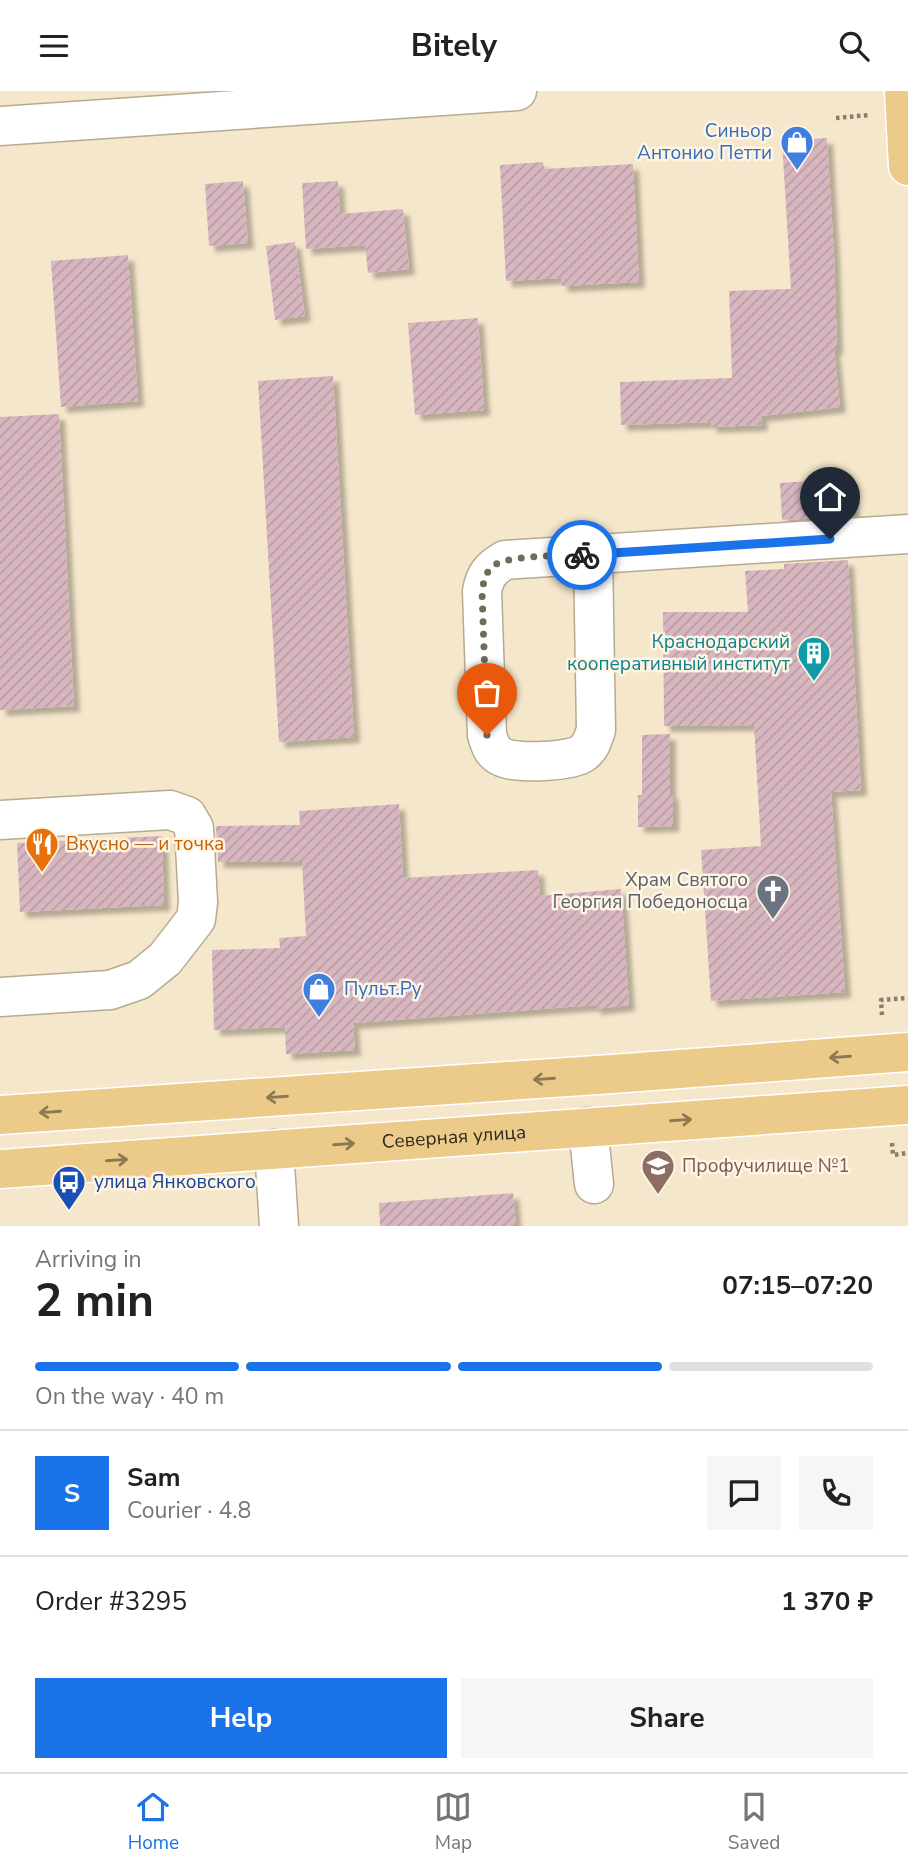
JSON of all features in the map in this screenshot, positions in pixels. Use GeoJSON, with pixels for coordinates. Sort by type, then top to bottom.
{"type":"FeatureCollection","features":[{"type":"Feature","properties":{"kind":"main road"},"geometry":{"type":"LineString","coordinates":[[904,91],[908,166]]}},
{"type":"Feature","properties":{"kind":"main road"},"geometry":{"type":"LineString","coordinates":[[0,1115],[908,1052]]}},
{"type":"Feature","properties":{"kind":"main road","name":"Северная улица"},"geometry":{"type":"LineString","coordinates":[[0,1170],[908,1105]]}},
{"type":"Feature","properties":{"kind":"street"},"geometry":{"type":"LineString","coordinates":[[0,126],[172,103],[517,91]]}},
{"type":"Feature","properties":{"kind":"street"},"geometry":{"type":"LineString","coordinates":[[593,554],[596,730],[592,744],[581,755],[569,759],[519,761],[503,758],[493,751],[487,735],[482,591],[484,577],[493,566],[505,560],[593,554],[908,534]]}},
{"type":"Feature","properties":{"kind":"street"},"geometry":{"type":"LineString","coordinates":[[0,820],[170,810],[187,816],[194,828],[198,902],[196,919],[165,959],[139,980],[110,990],[0,997]]}},
{"type":"Feature","properties":{"kind":"street"},"geometry":{"type":"LineString","coordinates":[[588,1127],[594,1184]]}},
{"type":"Feature","properties":{"kind":"street"},"geometry":{"type":"LineString","coordinates":[[274,1149],[279,1226]]}},
{"type":"Feature","properties":{"kind":"path"},"geometry":{"type":"LineString","coordinates":[[881,1000],[908,998]]}},
{"type":"Feature","properties":{"kind":"path"},"geometry":{"type":"LineString","coordinates":[[893,1154],[908,1153]]}},
{"type":"Feature","properties":{"kind":"building"},"geometry":{"type":"Polygon","coordinates":[[[827,138],[834,255],[837,349],[834,349],[840,407],[761,416],[762,425],[711,427],[711,422],[621,425],[620,382],[732,378],[729,291],[791,289],[782,141],[827,138]]]}},
{"type":"Feature","properties":{"kind":"building"},"geometry":{"type":"Polygon","coordinates":[[[543,162],[544,169],[633,164],[639,282],[562,286],[561,278],[506,281],[500,165],[543,162]]]}},
{"type":"Feature","properties":{"kind":"building"},"geometry":{"type":"Polygon","coordinates":[[[243,181],[248,243],[209,246],[205,184],[243,181]]]}},
{"type":"Feature","properties":{"kind":"building"},"geometry":{"type":"Polygon","coordinates":[[[338,181],[340,214],[403,209],[409,269],[368,273],[365,245],[306,249],[302,183],[338,181]]]}},
{"type":"Feature","properties":{"kind":"building"},"geometry":{"type":"Polygon","coordinates":[[[295,242],[305,316],[275,320],[266,246],[295,242]]]}},
{"type":"Feature","properties":{"kind":"building"},"geometry":{"type":"Polygon","coordinates":[[[128,255],[138,401],[61,407],[51,261],[128,255]]]}},
{"type":"Feature","properties":{"kind":"building"},"geometry":{"type":"Polygon","coordinates":[[[478,318],[484,410],[415,415],[408,323],[478,318]]]}},
{"type":"Feature","properties":{"kind":"building"},"geometry":{"type":"Polygon","coordinates":[[[333,376],[354,737],[279,742],[258,381],[333,376]]]}},
{"type":"Feature","properties":{"kind":"building"},"geometry":{"type":"Polygon","coordinates":[[[59,414],[74,706],[0,710],[0,417],[59,414]]]}},
{"type":"Feature","properties":{"kind":"building"},"geometry":{"type":"Polygon","coordinates":[[[851,478],[854,516],[782,520],[780,483],[851,478]]]}},
{"type":"Feature","properties":{"kind":"building"},"geometry":{"type":"Polygon","coordinates":[[[848,560],[861,790],[831,792],[845,992],[711,1001],[701,850],[761,846],[754,725],[664,726],[663,612],[748,612],[745,571],[784,569],[784,564],[848,560]]]}},
{"type":"Feature","properties":{"kind":"building"},"geometry":{"type":"Polygon","coordinates":[[[670,734],[673,826],[638,827],[638,795],[642,795],[642,735],[670,734]]]}},
{"type":"Feature","properties":{"kind":"building"},"geometry":{"type":"Polygon","coordinates":[[[399,804],[403,878],[538,870],[540,896],[621,889],[629,1005],[595,1009],[595,1005],[353,1023],[355,1050],[286,1054],[285,1027],[214,1030],[212,950],[280,948],[279,938],[306,936],[302,861],[218,862],[216,826],[300,825],[299,811],[399,804]]]}},
{"type":"Feature","properties":{"kind":"building"},"geometry":{"type":"Polygon","coordinates":[[[162,836],[164,905],[20,912],[17,843],[162,836]]]}},
{"type":"Feature","properties":{"kind":"building"},"geometry":{"type":"Polygon","coordinates":[[[513,1193],[516,1226],[380,1226],[379,1203],[513,1193]]]}},
{"type":"Feature","properties":{"kind":"way so far"},"geometry":{"type":"LineString","coordinates":[[487,735],[482,591],[484,577],[493,566],[505,560],[582,555]]}},
{"type":"Feature","properties":{"kind":"place","name":"Синьор Антонио Петти"},"geometry":{"type":"Point","coordinates":[797,172]}},
{"type":"Feature","properties":{"kind":"place","name":"Краснодарский кооперативный институт"},"geometry":{"type":"Point","coordinates":[814,683]}},
{"type":"Feature","properties":{"kind":"place","name":"Вкусно — и точка"},"geometry":{"type":"Point","coordinates":[42,874]}},
{"type":"Feature","properties":{"kind":"place","name":"Храм Святого Георгия Победоносца"},"geometry":{"type":"Point","coordinates":[773,921]}},
{"type":"Feature","properties":{"kind":"place","name":"Пульт.Ру"},"geometry":{"type":"Point","coordinates":[319,1019]}},
{"type":"Feature","properties":{"kind":"place","name":"Профучилище №1"},"geometry":{"type":"Point","coordinates":[658,1196]}},
{"type":"Feature","properties":{"kind":"place","name":"улица Янковского"},"geometry":{"type":"Point","coordinates":[69,1212]}},
{"type":"Feature","properties":{"kind":"route"},"geometry":{"type":"LineString","coordinates":[[582,555],[830,539]]}}]}
